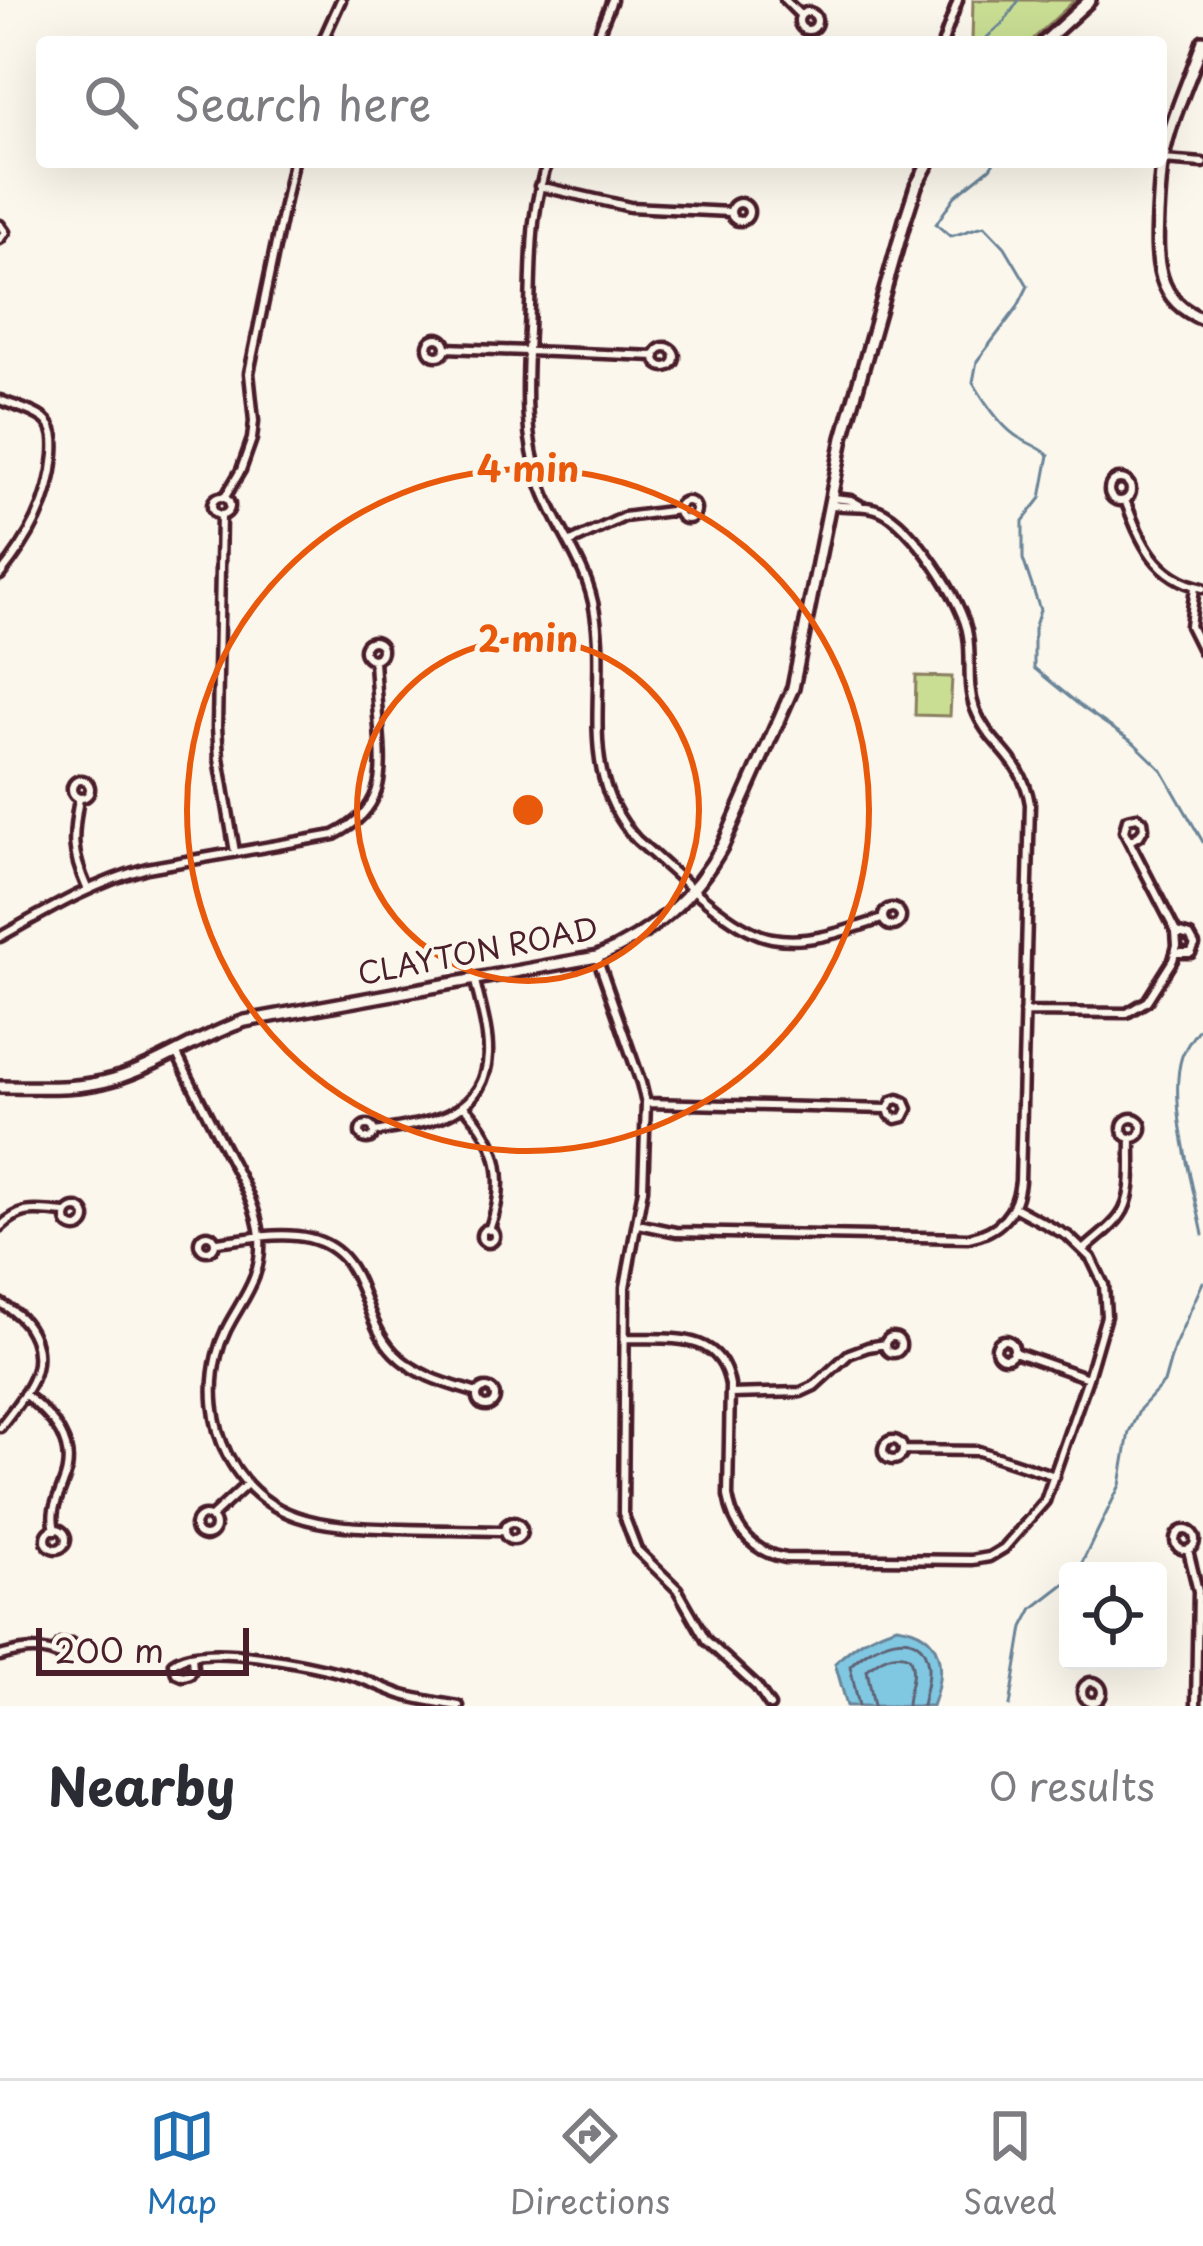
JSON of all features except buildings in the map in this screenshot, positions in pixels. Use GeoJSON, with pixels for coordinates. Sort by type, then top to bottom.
{"type":"FeatureCollection","features":[{"type":"Feature","properties":{"kind":"main road"},"geometry":{"type":"LineString","coordinates":[[1051,36],[1090,0]]}},
{"type":"Feature","properties":{"kind":"main road"},"geometry":{"type":"LineString","coordinates":[[1167,146],[1203,41]]}},
{"type":"Feature","properties":{"kind":"main road","name":"CLAYTON ROAD"},"geometry":{"type":"LineString","coordinates":[[0,1087],[57,1088],[100,1082],[127,1075],[245,1021],[597,957],[662,921],[694,888],[723,844],[793,688],[843,438],[901,233],[926,168]]}},
{"type":"Feature","properties":{"kind":"main road"},"geometry":{"type":"LineString","coordinates":[[1162,168],[1157,239],[1160,272],[1174,302],[1203,319]]}},
{"type":"Feature","properties":{"kind":"street"},"geometry":{"type":"LineString","coordinates":[[325,36],[341,0]]}},
{"type":"Feature","properties":{"kind":"street"},"geometry":{"type":"LineString","coordinates":[[597,36],[612,0]]}},
{"type":"Feature","properties":{"kind":"street"},"geometry":{"type":"LineString","coordinates":[[785,0],[800,14]]}},
{"type":"Feature","properties":{"kind":"street"},"geometry":{"type":"LineString","coordinates":[[946,36],[957,1]]}},
{"type":"Feature","properties":{"kind":"street"},"geometry":{"type":"LineString","coordinates":[[1167,160],[1203,163]]}},
{"type":"Feature","properties":{"kind":"street"},"geometry":{"type":"LineString","coordinates":[[225,497],[252,439],[249,373],[292,168]]}},
{"type":"Feature","properties":{"kind":"street"},"geometry":{"type":"LineString","coordinates":[[546,168],[534,214],[526,415],[542,488],[588,581],[596,617],[598,755],[616,813],[631,833],[737,924],[772,938],[831,934],[882,919]]}},
{"type":"Feature","properties":{"kind":"street"},"geometry":{"type":"LineString","coordinates":[[539,186],[630,207],[730,212]]}},
{"type":"Feature","properties":{"kind":"street"},"geometry":{"type":"LineString","coordinates":[[0,225],[5,232],[0,239]]}},
{"type":"Feature","properties":{"kind":"street"},"geometry":{"type":"LineString","coordinates":[[446,347],[656,356]]}},
{"type":"Feature","properties":{"kind":"street"},"geometry":{"type":"LineString","coordinates":[[0,400],[46,420],[55,437],[41,512],[0,575]]}},
{"type":"Feature","properties":{"kind":"street"},"geometry":{"type":"LineString","coordinates":[[217,497],[230,501],[230,509],[221,515],[212,505],[217,497]]}},
{"type":"Feature","properties":{"kind":"street"},"geometry":{"type":"LineString","coordinates":[[638,1224],[676,1232],[968,1238],[997,1228],[1014,1208],[1020,1181],[1028,791],[1018,767],[977,715],[970,693],[968,634],[962,614],[918,543],[880,510],[848,508],[830,500]]}},
{"type":"Feature","properties":{"kind":"street"},"geometry":{"type":"LineString","coordinates":[[1125,500],[1154,560],[1169,575],[1199,588],[1190,626],[1203,652]]}},
{"type":"Feature","properties":{"kind":"street"},"geometry":{"type":"LineString","coordinates":[[571,542],[624,517],[678,511]]}},
{"type":"Feature","properties":{"kind":"street"},"geometry":{"type":"LineString","coordinates":[[221,515],[219,758],[235,853]]}},
{"type":"Feature","properties":{"kind":"street"},"geometry":{"type":"LineString","coordinates":[[0,937],[88,888],[147,868],[334,835],[356,821],[377,791],[382,765],[374,659]]}},
{"type":"Feature","properties":{"kind":"street"},"geometry":{"type":"LineString","coordinates":[[79,799],[73,846],[88,888]]}},
{"type":"Feature","properties":{"kind":"street"},"geometry":{"type":"LineString","coordinates":[[1024,1012],[1117,1014],[1134,1010],[1153,994],[1175,953],[1176,932],[1130,841]]}},
{"type":"Feature","properties":{"kind":"street"},"geometry":{"type":"LineString","coordinates":[[1175,953],[1191,953],[1195,946],[1190,936],[1176,932]]}},
{"type":"Feature","properties":{"kind":"street"},"geometry":{"type":"LineString","coordinates":[[597,957],[646,1102],[644,1190],[625,1287],[621,1503],[625,1522],[637,1550],[677,1589],[706,1640],[757,1687],[770,1706]]}},
{"type":"Feature","properties":{"kind":"street"},"geometry":{"type":"LineString","coordinates":[[375,1132],[427,1122],[464,1106],[482,1082],[488,1054],[475,981]]}},
{"type":"Feature","properties":{"kind":"street"},"geometry":{"type":"LineString","coordinates":[[176,1052],[257,1219],[260,1255],[253,1283],[220,1344],[213,1379],[218,1431],[247,1484],[284,1511],[328,1526],[503,1532]]}},
{"type":"Feature","properties":{"kind":"street"},"geometry":{"type":"LineString","coordinates":[[646,1102],[888,1109]]}},
{"type":"Feature","properties":{"kind":"street"},"geometry":{"type":"LineString","coordinates":[[464,1106],[486,1133],[499,1175],[499,1206],[489,1230]]}},
{"type":"Feature","properties":{"kind":"street"},"geometry":{"type":"LineString","coordinates":[[1084,1250],[1125,1208],[1131,1138]]}},
{"type":"Feature","properties":{"kind":"street"},"geometry":{"type":"LineString","coordinates":[[625,1338],[701,1343],[725,1367],[730,1394],[728,1496],[735,1522],[758,1549],[776,1556],[980,1559],[1011,1541],[1045,1501],[1105,1328],[1107,1307],[1101,1276],[1084,1250],[1068,1236],[1014,1208]]}},
{"type":"Feature","properties":{"kind":"street"},"geometry":{"type":"LineString","coordinates":[[0,1227],[14,1215],[35,1209],[65,1214]]}},
{"type":"Feature","properties":{"kind":"street"},"geometry":{"type":"LineString","coordinates":[[216,1242],[306,1238],[334,1250],[357,1274],[378,1334],[395,1354],[418,1372],[477,1393]]}},
{"type":"Feature","properties":{"kind":"street"},"geometry":{"type":"LineString","coordinates":[[0,1304],[25,1322],[36,1345],[38,1371],[0,1427]]}},
{"type":"Feature","properties":{"kind":"street"},"geometry":{"type":"LineString","coordinates":[[730,1394],[801,1392],[849,1354],[885,1344]]}},
{"type":"Feature","properties":{"kind":"street"},"geometry":{"type":"LineString","coordinates":[[1014,1352],[1088,1378]]}},
{"type":"Feature","properties":{"kind":"street"},"geometry":{"type":"LineString","coordinates":[[24,1394],[58,1425],[68,1453],[68,1467],[52,1513],[55,1530]]}},
{"type":"Feature","properties":{"kind":"street"},"geometry":{"type":"LineString","coordinates":[[903,1450],[979,1451],[1054,1476]]}},
{"type":"Feature","properties":{"kind":"street"},"geometry":{"type":"LineString","coordinates":[[210,1518],[247,1484]]}},
{"type":"Feature","properties":{"kind":"street"},"geometry":{"type":"LineString","coordinates":[[1188,1550],[1198,1602],[1196,1706]]}},
{"type":"Feature","properties":{"kind":"street"},"geometry":{"type":"LineString","coordinates":[[0,1656],[56,1651]]}},
{"type":"Feature","properties":{"kind":"street"},"geometry":{"type":"LineString","coordinates":[[187,1657],[217,1653],[291,1663],[460,1706]]}},
{"type":"Feature","properties":{"kind":"green space"},"geometry":{"type":"Polygon","coordinates":[[[973,0],[1075,0],[1036,36],[972,36],[973,0]]]}},
{"type":"Feature","properties":{"kind":"green space"},"geometry":{"type":"Polygon","coordinates":[[[916,676],[952,677],[950,716],[915,715],[916,676]]]}},
{"type":"Feature","properties":{"kind":"water"},"geometry":{"type":"Polygon","coordinates":[[[897,1626],[924,1636],[937,1654],[939,1678],[932,1706],[847,1706],[835,1663],[864,1640],[897,1626]]]}},
{"type":"Feature","properties":{"kind":"waterway"},"geometry":{"type":"LineString","coordinates":[[989,36],[1019,0]]}},
{"type":"Feature","properties":{"kind":"waterway"},"geometry":{"type":"LineString","coordinates":[[990,168],[955,196],[936,224],[950,236],[985,226],[1005,247],[1028,286],[977,361],[973,382],[1007,429],[1049,455],[1041,498],[1023,521],[1023,559],[1040,610],[1034,629],[1034,668],[1161,769],[1203,842]]}},
{"type":"Feature","properties":{"kind":"waterway"},"geometry":{"type":"LineString","coordinates":[[1203,1024],[1182,1056],[1178,1075],[1184,1144],[1203,1235]]}},
{"type":"Feature","properties":{"kind":"waterway"},"geometry":{"type":"LineString","coordinates":[[1082,1562],[1120,1485],[1129,1432],[1140,1409],[1164,1383],[1174,1347],[1203,1282]]}},
{"type":"Feature","properties":{"kind":"waterway"},"geometry":{"type":"LineString","coordinates":[[1010,1706],[1023,1627],[1033,1608],[1059,1588]]}}]}
